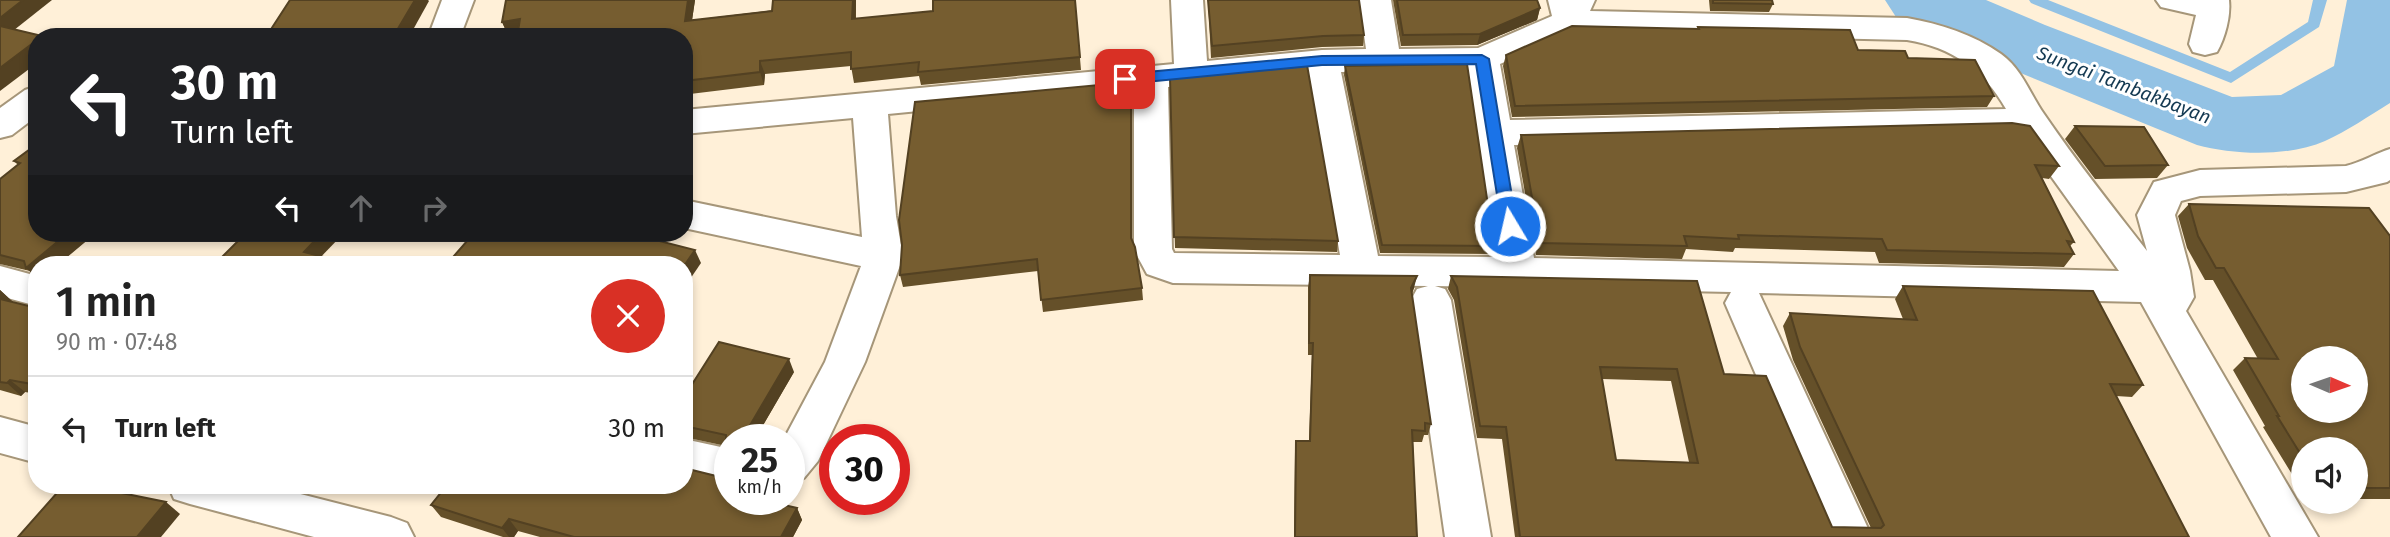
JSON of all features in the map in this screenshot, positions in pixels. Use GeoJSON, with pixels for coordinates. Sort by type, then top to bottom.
{"type":"FeatureCollection","features":[{"type":"Feature","properties":{"kind":"street"},"geometry":{"type":"LineString","coordinates":[[447,28],[458,0]]}},
{"type":"Feature","properties":{"kind":"street"},"geometry":{"type":"LineString","coordinates":[[1186,0],[1191,73]]}},
{"type":"Feature","properties":{"kind":"street"},"geometry":{"type":"LineString","coordinates":[[1375,0],[1384,58]]}},
{"type":"Feature","properties":{"kind":"street"},"geometry":{"type":"LineString","coordinates":[[2172,0],[2214,4],[2205,44]]}},
{"type":"Feature","properties":{"kind":"street"},"geometry":{"type":"LineString","coordinates":[[693,121],[1322,61],[1384,58],[1482,59],[1571,7],[1932,33],[1991,63],[2007,80],[2030,121],[2159,299],[2295,537]]}},
{"type":"Feature","properties":{"kind":"street"},"geometry":{"type":"LineString","coordinates":[[1482,59],[1517,272]]}},
{"type":"Feature","properties":{"kind":"street"},"geometry":{"type":"LineString","coordinates":[[1322,61],[1362,272]]}},
{"type":"Feature","properties":{"kind":"street"},"geometry":{"type":"LineString","coordinates":[[1151,76],[1153,250],[1161,264],[1173,268],[1517,272],[2159,299],[2174,297],[2156,215],[2166,191],[2200,183],[2346,179],[2384,173]]}},
{"type":"Feature","properties":{"kind":"street"},"geometry":{"type":"LineString","coordinates":[[0,126],[28,104]]}},
{"type":"Feature","properties":{"kind":"street"},"geometry":{"type":"LineString","coordinates":[[805,444],[845,362],[884,257],[877,216],[870,104]]}},
{"type":"Feature","properties":{"kind":"street"},"geometry":{"type":"LineString","coordinates":[[1494,133],[2030,121]]}},
{"type":"Feature","properties":{"kind":"street"},"geometry":{"type":"LineString","coordinates":[[693,216],[884,257]]}},
{"type":"Feature","properties":{"kind":"street"},"geometry":{"type":"LineString","coordinates":[[0,281],[28,289]]}},
{"type":"Feature","properties":{"kind":"street"},"geometry":{"type":"LineString","coordinates":[[1430,300],[1468,537]]}},
{"type":"Feature","properties":{"kind":"street"},"geometry":{"type":"LineString","coordinates":[[1745,303],[1849,537]]}},
{"type":"Feature","properties":{"kind":"street"},"geometry":{"type":"LineString","coordinates":[[0,435],[28,443]]}},
{"type":"Feature","properties":{"kind":"street"},"geometry":{"type":"LineString","coordinates":[[693,459],[714,464]]}},
{"type":"Feature","properties":{"kind":"street"},"geometry":{"type":"LineString","coordinates":[[225,494],[391,537]]}},
{"type":"Feature","properties":{"kind":"building"},"geometry":{"type":"Polygon","coordinates":[[[0,0],[23,0],[0,18],[0,0]]]}},
{"type":"Feature","properties":{"kind":"building"},"geometry":{"type":"Polygon","coordinates":[[[290,0],[415,0],[398,28],[272,28],[290,0]]]}},
{"type":"Feature","properties":{"kind":"building"},"geometry":{"type":"Polygon","coordinates":[[[506,0],[688,0],[685,21],[772,11],[773,0],[853,0],[852,19],[933,11],[933,0],[1075,0],[1080,57],[918,72],[919,62],[851,69],[851,52],[760,61],[760,72],[693,80],[693,28],[518,28],[520,19],[502,22],[506,0]]]}},
{"type":"Feature","properties":{"kind":"building"},"geometry":{"type":"Polygon","coordinates":[[[1208,0],[1359,0],[1364,35],[1212,46],[1208,0]]]}},
{"type":"Feature","properties":{"kind":"building"},"geometry":{"type":"Polygon","coordinates":[[[1397,0],[1537,0],[1540,8],[1480,34],[1403,35],[1397,0]]]}},
{"type":"Feature","properties":{"kind":"building"},"geometry":{"type":"Polygon","coordinates":[[[1713,0],[1772,0],[1773,4],[1713,3],[1713,0]]]}},
{"type":"Feature","properties":{"kind":"building"},"geometry":{"type":"Polygon","coordinates":[[[0,26],[28,33],[28,47],[0,68],[0,26]]]}},
{"type":"Feature","properties":{"kind":"building"},"geometry":{"type":"Polygon","coordinates":[[[1572,26],[1850,30],[1858,50],[1905,51],[1908,58],[1975,60],[1994,96],[1515,106],[1506,55],[1572,26]]]}},
{"type":"Feature","properties":{"kind":"building"},"geometry":{"type":"Polygon","coordinates":[[[1467,64],[1494,246],[1382,245],[1345,66],[1467,64]]]}},
{"type":"Feature","properties":{"kind":"building"},"geometry":{"type":"Polygon","coordinates":[[[1307,65],[1338,241],[1174,237],[1170,78],[1307,65]]]}},
{"type":"Feature","properties":{"kind":"building"},"geometry":{"type":"Polygon","coordinates":[[[1131,82],[1131,238],[1142,288],[1041,300],[1037,259],[900,275],[902,245],[899,220],[915,102],[1131,82]]]}},
{"type":"Feature","properties":{"kind":"building"},"geometry":{"type":"Polygon","coordinates":[[[2012,123],[2030,126],[2059,166],[2035,165],[2074,242],[2067,241],[2074,254],[1887,250],[1882,239],[1738,235],[1739,239],[1684,236],[1687,246],[1540,243],[1521,135],[2012,123]]]}},
{"type":"Feature","properties":{"kind":"building"},"geometry":{"type":"Polygon","coordinates":[[[2075,126],[2144,127],[2168,165],[2105,166],[2075,126]]]}},
{"type":"Feature","properties":{"kind":"building"},"geometry":{"type":"Polygon","coordinates":[[[28,151],[28,242],[57,242],[40,256],[28,256],[26,268],[24,261],[0,255],[0,179],[20,163],[14,161],[28,151]]]}},
{"type":"Feature","properties":{"kind":"building"},"geometry":{"type":"Polygon","coordinates":[[[2189,204],[2369,208],[2390,236],[2390,488],[2368,488],[2368,437],[2291,439],[2245,358],[2278,359],[2224,268],[2216,268],[2198,236],[2189,204]]]}},
{"type":"Feature","properties":{"kind":"building"},"geometry":{"type":"Polygon","coordinates":[[[237,242],[313,242],[304,252],[320,256],[223,256],[237,242]]]}},
{"type":"Feature","properties":{"kind":"building"},"geometry":{"type":"Polygon","coordinates":[[[466,242],[663,242],[695,250],[691,256],[454,256],[466,242]]]}},
{"type":"Feature","properties":{"kind":"building"},"geometry":{"type":"Polygon","coordinates":[[[1310,275],[1417,276],[1411,288],[1431,424],[1425,423],[1425,431],[1412,430],[1417,537],[1295,537],[1296,441],[1310,441],[1313,343],[1309,343],[1310,275]]]}},
{"type":"Feature","properties":{"kind":"building"},"geometry":{"type":"Polygon","coordinates":[[[1451,276],[1697,281],[1724,374],[1766,376],[1832,527],[1881,528],[1884,525],[1800,347],[1790,313],[1917,320],[1903,286],[2093,291],[2143,385],[2110,384],[2189,537],[1520,537],[1506,427],[1480,426],[1457,287],[1451,276]],[[1600,367],[1616,460],[1698,463],[1677,369],[1600,367]]]}},
{"type":"Feature","properties":{"kind":"building"},"geometry":{"type":"Polygon","coordinates":[[[0,299],[28,306],[28,383],[10,380],[7,383],[0,382],[0,299]]]}},
{"type":"Feature","properties":{"kind":"building"},"geometry":{"type":"Polygon","coordinates":[[[719,342],[789,359],[751,424],[714,424],[714,432],[693,428],[693,383],[719,342]]]}},
{"type":"Feature","properties":{"kind":"building"},"geometry":{"type":"Polygon","coordinates":[[[693,470],[714,476],[714,515],[793,515],[781,537],[574,537],[509,519],[502,528],[431,505],[440,494],[693,494],[693,470]]]}},
{"type":"Feature","properties":{"kind":"building"},"geometry":{"type":"Polygon","coordinates":[[[56,494],[126,494],[166,502],[137,537],[18,537],[56,494]]]}},
{"type":"Feature","properties":{"kind":"waterway","name":"Sungai Tambakbayan"},"geometry":{"type":"LineString","coordinates":[[1922,0],[2018,43],[2226,125],[2295,122],[2370,80],[2384,0]]}},
{"type":"Feature","properties":{"kind":"waterway"},"geometry":{"type":"LineString","coordinates":[[2036,0],[2231,78],[2314,24],[2320,0]]}},
{"type":"Feature","properties":{"kind":"route"},"geometry":{"type":"LineString","coordinates":[[1125,79],[1322,61],[1384,58],[1482,59],[1510,226]]}}]}
